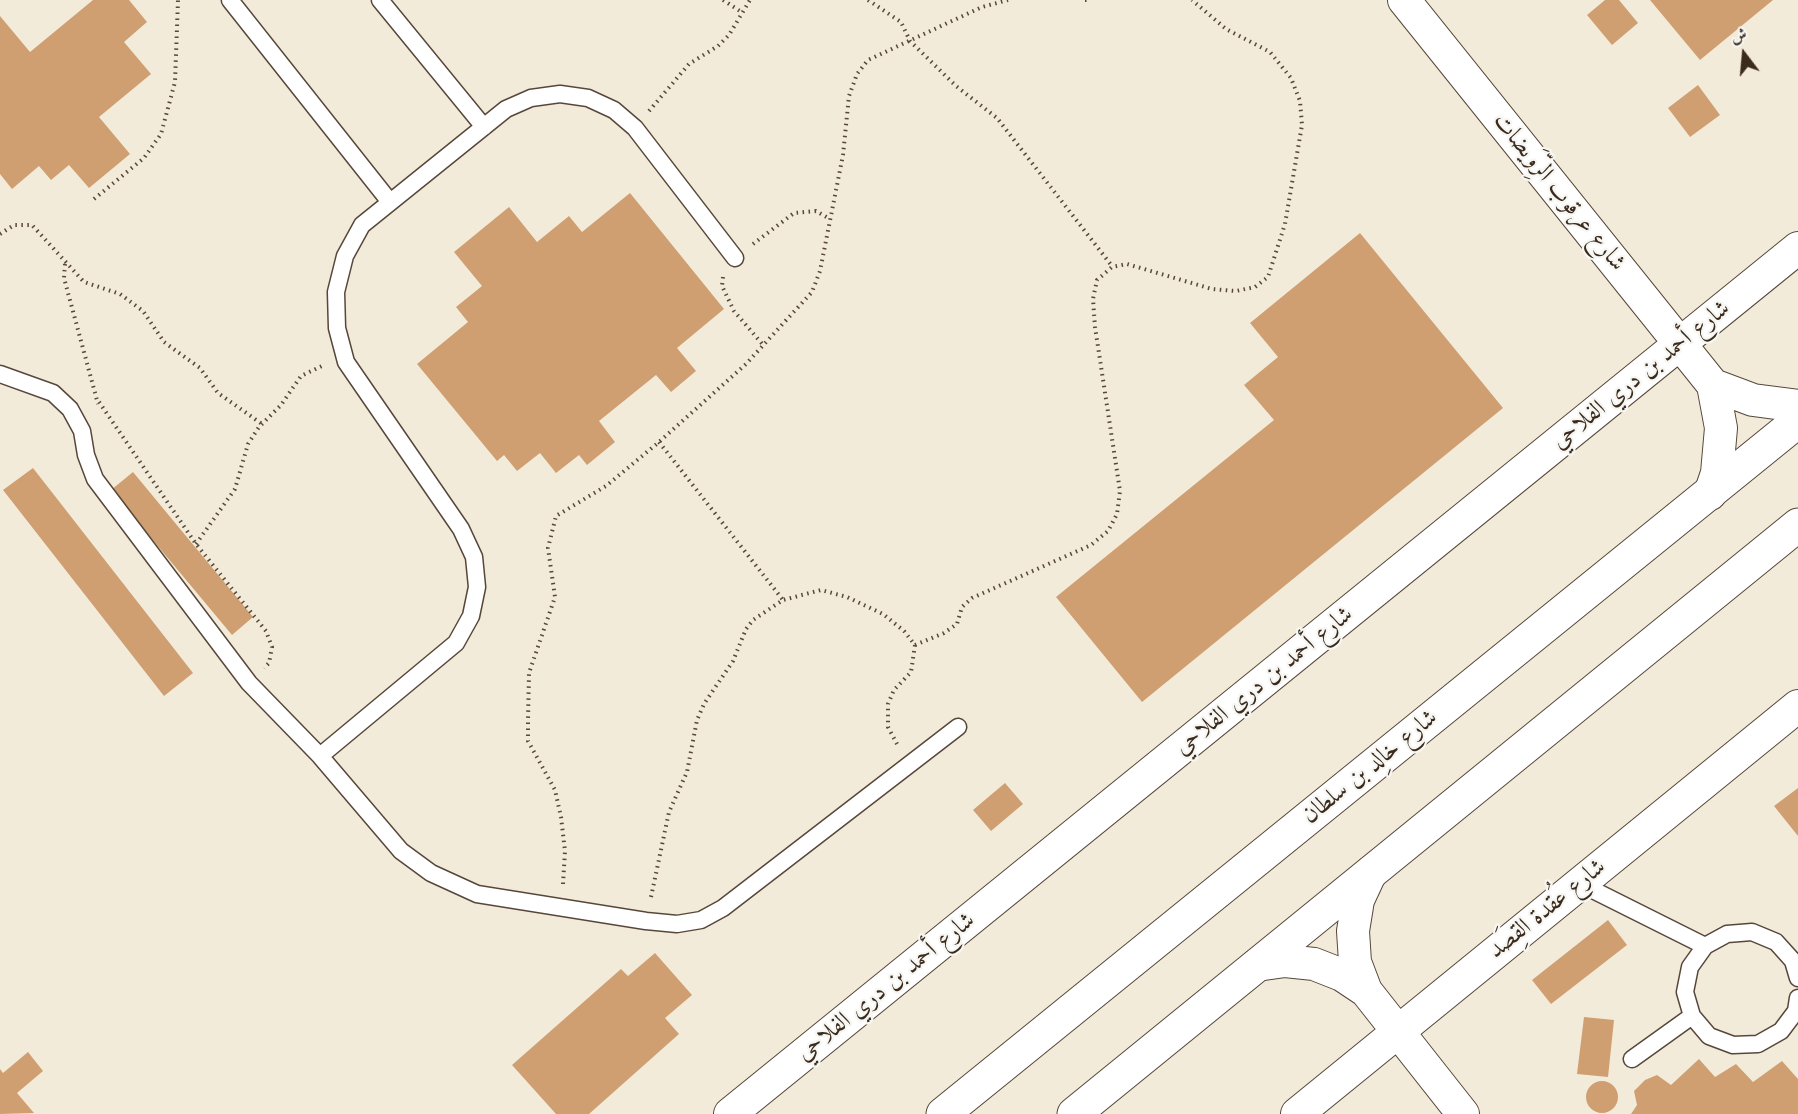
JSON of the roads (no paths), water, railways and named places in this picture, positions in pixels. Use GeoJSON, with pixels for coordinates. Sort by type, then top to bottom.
{"type":"FeatureCollection","features":[{"type":"Feature","properties":{"kind":"main road","name":"شارع خالِد بن سلطان"},"geometry":{"type":"LineString","coordinates":[[944,1114],[1798,421]]}},
{"type":"Feature","properties":{"kind":"main road"},"geometry":{"type":"LineString","coordinates":[[1074,1114],[1798,525]]}},
{"type":"Feature","properties":{"kind":"street","name":"شارع عرقوب الرِّوَيضات"},"geometry":{"type":"LineString","coordinates":[[1404,0],[1713,385],[1721,428],[1717,473],[1710,494]]}},
{"type":"Feature","properties":{"kind":"street","name":"شارع أحمد بن دري الفلاحي"},"geometry":{"type":"LineString","coordinates":[[730,1114],[1798,248]]}},
{"type":"Feature","properties":{"kind":"street"},"geometry":{"type":"LineString","coordinates":[[1713,385],[1753,400],[1798,406]]}},
{"type":"Feature","properties":{"kind":"street","name":"شارع عُقدة القِصَد"},"geometry":{"type":"LineString","coordinates":[[1297,1114],[1798,706]]}},
{"type":"Feature","properties":{"kind":"street"},"geometry":{"type":"LineString","coordinates":[[1371,872],[1358,900],[1353,931],[1355,962],[1366,991],[1463,1114]]}},
{"type":"Feature","properties":{"kind":"street"},"geometry":{"type":"LineString","coordinates":[[1257,965],[1285,961],[1314,964],[1342,975],[1366,991]]}},
{"type":"Feature","properties":{"kind":"lane"},"geometry":{"type":"LineString","coordinates":[[230,0],[390,202]]}},
{"type":"Feature","properties":{"kind":"lane"},"geometry":{"type":"LineString","coordinates":[[380,0],[483,127]]}},
{"type":"Feature","properties":{"kind":"lane"},"geometry":{"type":"LineString","coordinates":[[320,756],[456,643],[471,616],[477,587],[474,557],[461,529],[346,362],[337,328],[336,292],[345,256],[362,225],[506,109],[531,98],[560,94],[588,98],[614,110],[635,128],[735,258]]}},
{"type":"Feature","properties":{"kind":"lane"},"geometry":{"type":"LineString","coordinates":[[0,374],[52,393],[70,410],[82,431],[86,455],[95,479],[249,683],[320,756],[401,851],[431,873],[477,894],[646,921],[677,924],[701,921],[723,908],[958,727]]}},
{"type":"Feature","properties":{"kind":"lane"},"geometry":{"type":"LineString","coordinates":[[1579,884],[1705,946]]}},
{"type":"Feature","properties":{"kind":"lane"},"geometry":{"type":"LineString","coordinates":[[1798,978],[1793,961],[1776,942],[1752,932],[1727,934],[1705,946],[1690,967],[1685,992],[1692,1016],[1709,1036],[1732,1045],[1758,1044],[1781,1031],[1796,1011],[1798,998]]}},
{"type":"Feature","properties":{"kind":"lane"},"geometry":{"type":"LineString","coordinates":[[1632,1059],[1692,1016]]}}]}
